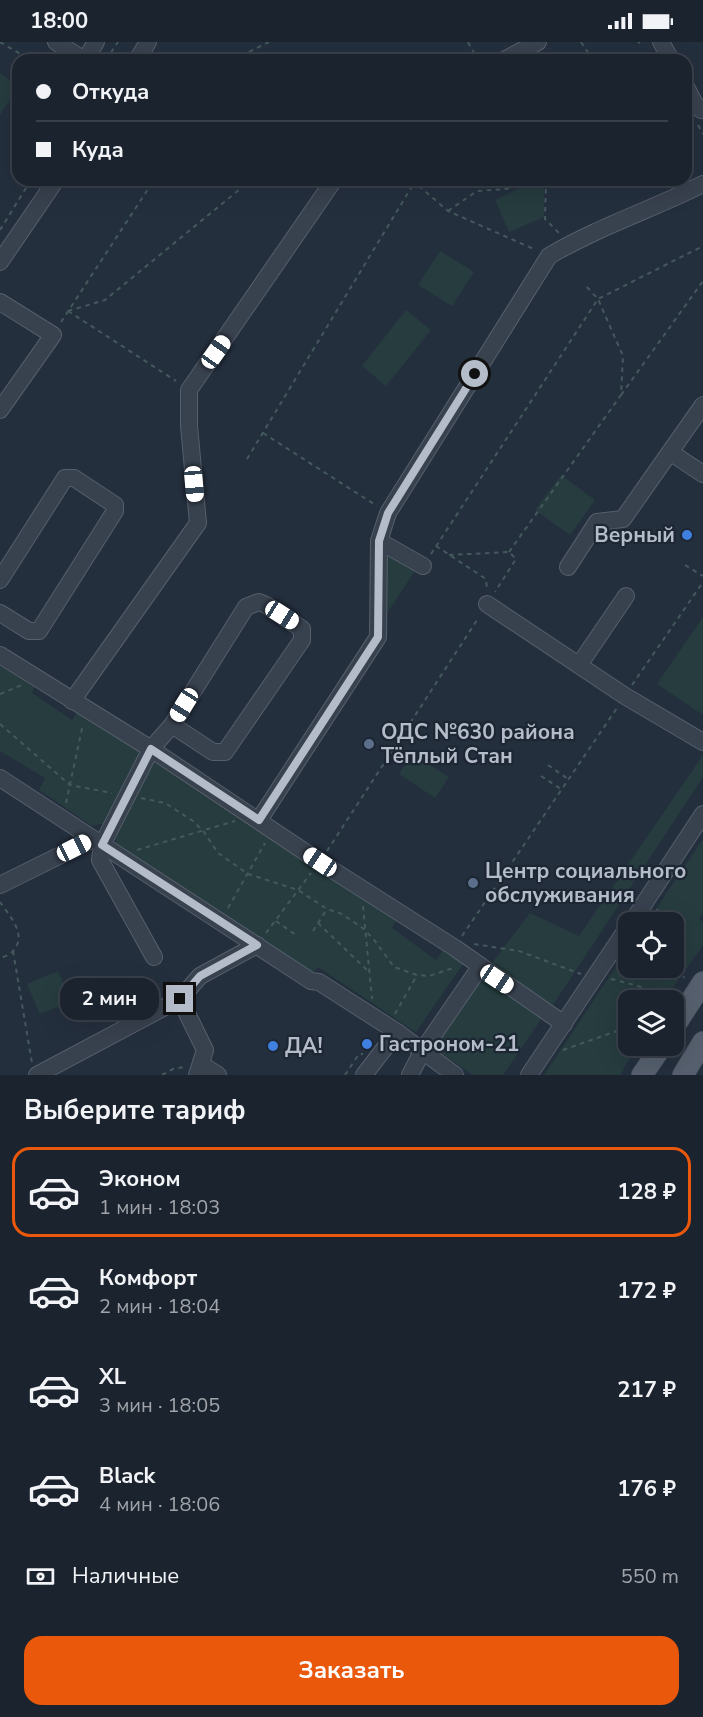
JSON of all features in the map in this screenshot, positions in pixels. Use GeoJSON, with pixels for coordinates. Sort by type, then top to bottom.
{"type":"FeatureCollection","features":[{"type":"Feature","properties":{"kind":"main road"},"geometry":{"type":"LineString","coordinates":[[684,1002],[693,980]]}},
{"type":"Feature","properties":{"kind":"main road"},"geometry":{"type":"LineString","coordinates":[[683,1075],[703,1042]]}},
{"type":"Feature","properties":{"kind":"main road"},"geometry":{"type":"LineString","coordinates":[[642,1075],[655,1056]]}},
{"type":"Feature","properties":{"kind":"street"},"geometry":{"type":"LineString","coordinates":[[56,42],[75,54]]}},
{"type":"Feature","properties":{"kind":"street"},"geometry":{"type":"LineString","coordinates":[[515,54],[538,42]]}},
{"type":"Feature","properties":{"kind":"street"},"geometry":{"type":"LineString","coordinates":[[692,99],[695,105],[703,109]]}},
{"type":"Feature","properties":{"kind":"street"},"geometry":{"type":"LineString","coordinates":[[261,822],[378,637],[379,541],[388,513],[549,256],[570,244],[703,184]]}},
{"type":"Feature","properties":{"kind":"street"},"geometry":{"type":"LineString","coordinates":[[0,262],[5,242],[51,186]]}},
{"type":"Feature","properties":{"kind":"street"},"geometry":{"type":"LineString","coordinates":[[79,705],[198,523],[189,426],[189,390],[330,186]]}},
{"type":"Feature","properties":{"kind":"street"},"geometry":{"type":"LineString","coordinates":[[0,302],[53,335],[0,410]]}},
{"type":"Feature","properties":{"kind":"street"},"geometry":{"type":"LineString","coordinates":[[568,567],[597,522],[623,519],[703,405]]}},
{"type":"Feature","properties":{"kind":"street"},"geometry":{"type":"LineString","coordinates":[[670,452],[703,474]]}},
{"type":"Feature","properties":{"kind":"street"},"geometry":{"type":"LineString","coordinates":[[0,580],[65,478],[74,478],[116,505],[116,511],[39,631],[29,631],[0,613]]}},
{"type":"Feature","properties":{"kind":"street"},"geometry":{"type":"LineString","coordinates":[[379,541],[423,566]]}},
{"type":"Feature","properties":{"kind":"street"},"geometry":{"type":"LineString","coordinates":[[579,666],[626,596]]}},
{"type":"Feature","properties":{"kind":"street"},"geometry":{"type":"LineString","coordinates":[[0,885],[98,842],[128,796],[151,749],[172,725],[246,607],[259,602],[303,629],[302,640],[225,752],[213,752],[172,725]]}},
{"type":"Feature","properties":{"kind":"street"},"geometry":{"type":"LineString","coordinates":[[487,604],[625,696],[703,742]]}},
{"type":"Feature","properties":{"kind":"street"},"geometry":{"type":"LineString","coordinates":[[0,655],[151,749],[320,862],[457,945],[475,963],[564,1024]]}},
{"type":"Feature","properties":{"kind":"street"},"geometry":{"type":"LineString","coordinates":[[0,778],[311,981],[319,982],[393,1029],[451,1074]]}},
{"type":"Feature","properties":{"kind":"street"},"geometry":{"type":"LineString","coordinates":[[639,912],[703,814]]}},
{"type":"Feature","properties":{"kind":"street"},"geometry":{"type":"LineString","coordinates":[[98,842],[100,860],[154,957]]}},
{"type":"Feature","properties":{"kind":"street"},"geometry":{"type":"LineString","coordinates":[[34,1069],[180,999],[200,976],[257,945]]}},
{"type":"Feature","properties":{"kind":"street"},"geometry":{"type":"LineString","coordinates":[[529,1075],[564,1024],[600,979],[618,946]]}},
{"type":"Feature","properties":{"kind":"street"},"geometry":{"type":"LineString","coordinates":[[410,1075],[475,963]]}},
{"type":"Feature","properties":{"kind":"street"},"geometry":{"type":"LineString","coordinates":[[180,999],[206,1050],[199,1070],[218,1075]]}},
{"type":"Feature","properties":{"kind":"street"},"geometry":{"type":"LineString","coordinates":[[352,1072],[393,1029]]}},
{"type":"Feature","properties":{"kind":"path"},"geometry":{"type":"LineString","coordinates":[[0,42],[21,54]]}},
{"type":"Feature","properties":{"kind":"path"},"geometry":{"type":"LineString","coordinates":[[244,54],[269,42]]}},
{"type":"Feature","properties":{"kind":"path"},"geometry":{"type":"LineString","coordinates":[[0,230],[27,186]]}},
{"type":"Feature","properties":{"kind":"path"},"geometry":{"type":"LineString","coordinates":[[68,311],[150,186]]}},
{"type":"Feature","properties":{"kind":"path"},"geometry":{"type":"LineString","coordinates":[[68,311],[105,300],[244,186]]}},
{"type":"Feature","properties":{"kind":"path"},"geometry":{"type":"LineString","coordinates":[[247,459],[412,186]]}},
{"type":"Feature","properties":{"kind":"path"},"geometry":{"type":"LineString","coordinates":[[418,186],[448,211],[549,256]]}},
{"type":"Feature","properties":{"kind":"path"},"geometry":{"type":"LineString","coordinates":[[448,211],[477,191],[506,189],[513,186]]}},
{"type":"Feature","properties":{"kind":"path"},"geometry":{"type":"LineString","coordinates":[[546,186],[545,219],[570,244]]}},
{"type":"Feature","properties":{"kind":"path"},"geometry":{"type":"LineString","coordinates":[[423,566],[598,299],[703,246]]}},
{"type":"Feature","properties":{"kind":"path"},"geometry":{"type":"LineString","coordinates":[[509,552],[703,281]]}},
{"type":"Feature","properties":{"kind":"path"},"geometry":{"type":"LineString","coordinates":[[586,286],[598,299],[623,356],[621,394]]}},
{"type":"Feature","properties":{"kind":"path"},"geometry":{"type":"LineString","coordinates":[[68,311],[189,390]]}},
{"type":"Feature","properties":{"kind":"path"},"geometry":{"type":"LineString","coordinates":[[263,433],[388,513]]}},
{"type":"Feature","properties":{"kind":"path"},"geometry":{"type":"LineString","coordinates":[[436,546],[486,579],[487,604]]}},
{"type":"Feature","properties":{"kind":"path"},"geometry":{"type":"LineString","coordinates":[[257,945],[320,862],[516,559],[509,552],[449,555]]}},
{"type":"Feature","properties":{"kind":"path"},"geometry":{"type":"LineString","coordinates":[[685,565],[703,576]]}},
{"type":"Feature","properties":{"kind":"path"},"geometry":{"type":"LineString","coordinates":[[649,990],[635,985],[600,979],[519,951],[457,945],[703,582]]}},
{"type":"Feature","properties":{"kind":"path"},"geometry":{"type":"LineString","coordinates":[[0,694],[37,679]]}},
{"type":"Feature","properties":{"kind":"path"},"geometry":{"type":"LineString","coordinates":[[63,819],[70,785],[79,705]]}},
{"type":"Feature","properties":{"kind":"path"},"geometry":{"type":"LineString","coordinates":[[0,724],[70,785],[165,803],[193,821],[204,832],[218,853],[248,874],[298,890],[364,929],[394,968],[429,976],[475,963]]}},
{"type":"Feature","properties":{"kind":"path"},"geometry":{"type":"LineString","coordinates":[[548,765],[569,779]]}},
{"type":"Feature","properties":{"kind":"path"},"geometry":{"type":"LineString","coordinates":[[541,776],[562,790]]}},
{"type":"Feature","properties":{"kind":"path"},"geometry":{"type":"LineString","coordinates":[[119,855],[204,832],[261,822],[248,874],[220,921]]}},
{"type":"Feature","properties":{"kind":"path"},"geometry":{"type":"LineString","coordinates":[[362,888],[368,971],[375,1018]]}},
{"type":"Feature","properties":{"kind":"path"},"geometry":{"type":"LineString","coordinates":[[0,902],[18,930],[18,940],[13,951],[34,1069]]}},
{"type":"Feature","properties":{"kind":"path"},"geometry":{"type":"LineString","coordinates":[[313,931],[327,909]]}},
{"type":"Feature","properties":{"kind":"path"},"geometry":{"type":"LineString","coordinates":[[276,921],[296,935]]}},
{"type":"Feature","properties":{"kind":"path"},"geometry":{"type":"LineString","coordinates":[[318,923],[368,971]]}},
{"type":"Feature","properties":{"kind":"path"},"geometry":{"type":"LineString","coordinates":[[0,958],[13,951]]}},
{"type":"Feature","properties":{"kind":"path"},"geometry":{"type":"LineString","coordinates":[[684,966],[693,980]]}},
{"type":"Feature","properties":{"kind":"path"},"geometry":{"type":"LineString","coordinates":[[393,1029],[417,975]]}},
{"type":"Feature","properties":{"kind":"path"},"geometry":{"type":"LineString","coordinates":[[555,1053],[618,1031]]}},
{"type":"Feature","properties":{"kind":"path"},"geometry":{"type":"LineString","coordinates":[[162,1075],[174,1069],[199,1070]]}},
{"type":"Feature","properties":{"kind":"green space"},"geometry":{"type":"Polygon","coordinates":[[[0,73],[12,81],[12,97],[0,115],[0,73]]]}},
{"type":"Feature","properties":{"kind":"green space"},"geometry":{"type":"Polygon","coordinates":[[[524,186],[544,186],[544,217],[509,232],[495,200],[524,186]]]}},
{"type":"Feature","properties":{"kind":"green space"},"geometry":{"type":"Polygon","coordinates":[[[440,251],[474,272],[452,306],[418,285],[440,251]]]}},
{"type":"Feature","properties":{"kind":"green space"},"geometry":{"type":"Polygon","coordinates":[[[406,310],[431,330],[386,386],[362,366],[406,310]]]}},
{"type":"Feature","properties":{"kind":"green space"},"geometry":{"type":"Polygon","coordinates":[[[561,475],[595,500],[570,535],[535,510],[561,475]]]}},
{"type":"Feature","properties":{"kind":"green space"},"geometry":{"type":"Polygon","coordinates":[[[384,550],[416,569],[382,621],[384,550]]]}},
{"type":"Feature","properties":{"kind":"green space"},"geometry":{"type":"Polygon","coordinates":[[[703,617],[703,715],[657,684],[703,617]]]}},
{"type":"Feature","properties":{"kind":"green space"},"geometry":{"type":"Polygon","coordinates":[[[0,664],[35,684],[32,693],[72,720],[78,711],[144,751],[106,823],[92,826],[39,790],[45,778],[0,751],[0,664]]]}},
{"type":"Feature","properties":{"kind":"green space"},"geometry":{"type":"Polygon","coordinates":[[[412,754],[449,777],[435,798],[399,774],[412,754]]]}},
{"type":"Feature","properties":{"kind":"green space"},"geometry":{"type":"Polygon","coordinates":[[[703,755],[703,777],[553,1005],[491,964],[530,913],[579,936],[703,755]]]}},
{"type":"Feature","properties":{"kind":"green space"},"geometry":{"type":"Polygon","coordinates":[[[153,761],[397,918],[392,928],[436,960],[443,950],[463,964],[416,1032],[318,967],[313,973],[117,845],[114,834],[153,761]]]}},
{"type":"Feature","properties":{"kind":"green space"},"geometry":{"type":"Polygon","coordinates":[[[703,839],[703,913],[699,919],[703,922],[703,945],[684,972],[684,912],[654,912],[703,839]]]}},
{"type":"Feature","properties":{"kind":"green space"},"geometry":{"type":"Polygon","coordinates":[[[618,964],[618,978],[680,978],[671,990],[618,990],[618,1056],[631,1056],[620,1075],[544,1075],[618,964]]]}},
{"type":"Feature","properties":{"kind":"green space"},"geometry":{"type":"Polygon","coordinates":[[[58,971],[71,1002],[40,1014],[27,984],[58,971]]]}},
{"type":"Feature","properties":{"kind":"green space"},"geometry":{"type":"Polygon","coordinates":[[[481,976],[542,1018],[503,1075],[473,1075],[432,1047],[481,976]]]}},
{"type":"Feature","properties":{"kind":"place","name":"Верный"},"geometry":{"type":"Point","coordinates":[687,535]}},
{"type":"Feature","properties":{"kind":"place","name":"ОДС №630 района Тёплый Стан"},"geometry":{"type":"Point","coordinates":[369,744]}},
{"type":"Feature","properties":{"kind":"place","name":"Центр социального обслуживания"},"geometry":{"type":"Point","coordinates":[473,883]}},
{"type":"Feature","properties":{"kind":"place","name":"Гастроном-21"},"geometry":{"type":"Point","coordinates":[367,1044]}},
{"type":"Feature","properties":{"kind":"place","name":"ДА!"},"geometry":{"type":"Point","coordinates":[273,1046]}},
{"type":"Feature","properties":{"kind":"route"},"geometry":{"type":"LineString","coordinates":[[180,999],[200,976],[257,945],[102,845],[151,749],[259,820],[378,637],[379,541],[388,513],[475,374]]}}]}
